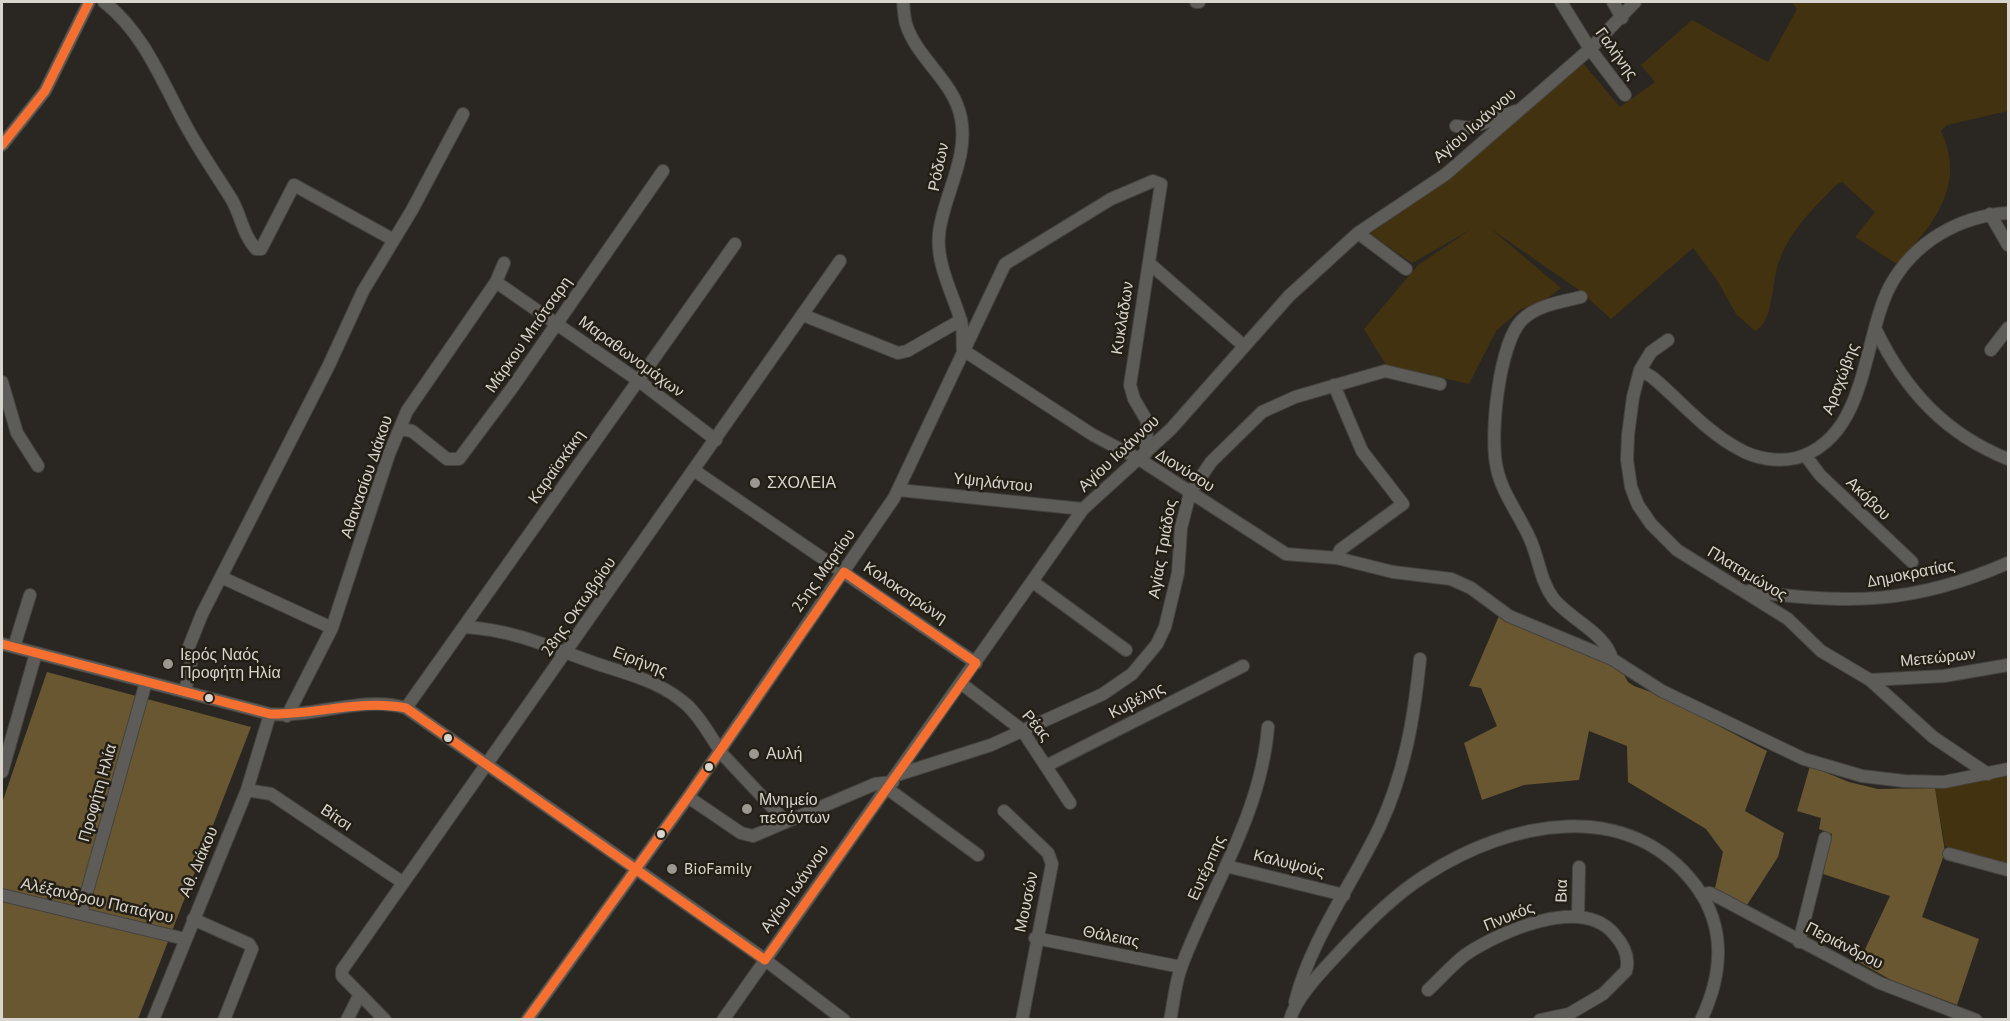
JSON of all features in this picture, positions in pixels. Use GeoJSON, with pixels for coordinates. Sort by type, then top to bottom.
{"type":"FeatureCollection","features":[{"type":"Feature","properties":{"kind":"street"},"geometry":{"type":"LineString","coordinates":[[2,144],[45,92],[89,2]]}},
{"type":"Feature","properties":{"kind":"street"},"geometry":{"type":"LineString","coordinates":[[104,2],[124,19],[142,43],[184,123],[233,202],[249,242],[256,249],[261,249],[294,185],[392,239]]}},
{"type":"Feature","properties":{"kind":"street","name":"Ρόδων"},"geometry":{"type":"LineString","coordinates":[[903,2],[906,24],[917,44],[952,92],[961,115],[962,140],[956,177],[939,236],[944,269],[961,320],[963,350]]}},
{"type":"Feature","properties":{"kind":"street","name":"Γαλήνης"},"geometry":{"type":"LineString","coordinates":[[1562,2],[1590,50],[1625,95]]}},
{"type":"Feature","properties":{"kind":"street"},"geometry":{"type":"LineString","coordinates":[[1613,2],[1622,18]]}},
{"type":"Feature","properties":{"kind":"street","name":"Αγίου Ιωάννου"},"geometry":{"type":"LineString","coordinates":[[723,1020],[893,782],[1083,509],[1171,429],[1289,296],[1358,233],[1446,174],[1590,50],[1635,2]]}},
{"type":"Feature","properties":{"kind":"street"},"geometry":{"type":"LineString","coordinates":[[1456,126],[1470,128],[1517,111]]}},
{"type":"Feature","properties":{"kind":"street"},"geometry":{"type":"LineString","coordinates":[[185,692],[191,663],[188,649],[221,577],[329,365],[363,291],[392,239],[412,210],[464,114]]}},
{"type":"Feature","properties":{"kind":"street","name":"Μάρκου Μπότσαρη"},"geometry":{"type":"LineString","coordinates":[[400,429],[412,431],[447,459],[459,459],[557,324],[663,171]]}},
{"type":"Feature","properties":{"kind":"street","name":"25ης Μαρτίου"},"geometry":{"type":"LineString","coordinates":[[527,1020],[688,797],[899,489],[1005,264],[1013,257],[1140,184],[1153,181],[1161,184]]}},
{"type":"Feature","properties":{"kind":"street","name":"Κυκλάδων"},"geometry":{"type":"LineString","coordinates":[[1142,456],[1147,421],[1134,399],[1130,385],[1161,184]]}},
{"type":"Feature","properties":{"kind":"street","name":"Αραχώβης"},"geometry":{"type":"LineString","coordinates":[[1640,370],[1652,377],[1738,449],[1775,460],[1805,455],[1826,442],[1846,418],[1890,287],[1914,253],[1948,230],[1990,214],[2008,213]]}},
{"type":"Feature","properties":{"kind":"street"},"geometry":{"type":"LineString","coordinates":[[1990,214],[2008,245]]}},
{"type":"Feature","properties":{"kind":"street"},"geometry":{"type":"LineString","coordinates":[[1358,233],[1406,269]]}},
{"type":"Feature","properties":{"kind":"street","name":"Καραϊσκάκη"},"geometry":{"type":"LineString","coordinates":[[405,708],[465,627],[735,244]]}},
{"type":"Feature","properties":{"kind":"street","name":"28ης Οκτωβρίου"},"geometry":{"type":"LineString","coordinates":[[360,994],[342,976],[342,970],[402,882],[695,471],[840,261]]}},
{"type":"Feature","properties":{"kind":"street","name":"Αθανασίου Διάκου"},"geometry":{"type":"LineString","coordinates":[[287,716],[332,628],[407,411],[496,282],[504,263]]}},
{"type":"Feature","properties":{"kind":"street"},"geometry":{"type":"LineString","coordinates":[[1149,263],[1244,346]]}},
{"type":"Feature","properties":{"kind":"street","name":"Μαραθωνομάχων"},"geometry":{"type":"LineString","coordinates":[[496,282],[639,381],[716,440]]}},
{"type":"Feature","properties":{"kind":"street"},"geometry":{"type":"LineString","coordinates":[[1581,297],[1535,311],[1522,320],[1513,333],[1496,401],[1497,470],[1532,542],[1542,578],[1562,609],[1610,649],[1612,659],[1662,692],[1804,759],[1862,776],[1904,782],[1944,782],[2008,769]]}},
{"type":"Feature","properties":{"kind":"street"},"geometry":{"type":"LineString","coordinates":[[803,315],[898,353],[908,351],[961,320]]}},
{"type":"Feature","properties":{"kind":"street"},"geometry":{"type":"LineString","coordinates":[[1991,350],[2008,328]]}},
{"type":"Feature","properties":{"kind":"street"},"geometry":{"type":"LineString","coordinates":[[1876,330],[1892,362],[1923,404],[1957,432],[2008,459]]}},
{"type":"Feature","properties":{"kind":"street","name":"Πλαταμώνος"},"geometry":{"type":"LineString","coordinates":[[1668,340],[1651,352],[1640,370],[1633,397],[1627,454],[1629,477],[1638,505],[1651,524],[1677,550],[1788,619],[1821,651],[1870,680],[1933,737],[1988,774]]}},
{"type":"Feature","properties":{"kind":"street","name":"Διονύσου"},"geometry":{"type":"LineString","coordinates":[[963,350],[1093,435],[1142,456],[1190,493],[1286,554],[1337,558],[1393,572],[1451,579],[1472,588],[1486,602],[1509,616],[1612,659]]}},
{"type":"Feature","properties":{"kind":"street","name":"Αγίας Τριάδος"},"geometry":{"type":"LineString","coordinates":[[893,782],[968,753],[1103,694],[1132,674],[1157,644],[1175,590],[1181,528],[1190,493],[1211,462],[1262,412],[1284,401],[1385,371],[1440,384]]}},
{"type":"Feature","properties":{"kind":"street"},"geometry":{"type":"LineString","coordinates":[[2,382],[17,433],[38,466]]}},
{"type":"Feature","properties":{"kind":"street"},"geometry":{"type":"LineString","coordinates":[[1334,385],[1362,451],[1403,504],[1340,550],[1337,558]]}},
{"type":"Feature","properties":{"kind":"street","name":"Ακόβου"},"geometry":{"type":"LineString","coordinates":[[1805,455],[1820,475],[1912,562]]}},
{"type":"Feature","properties":{"kind":"street","name":"Κολοκοτρώνη"},"geometry":{"type":"LineString","coordinates":[[695,471],[976,663]]}},
{"type":"Feature","properties":{"kind":"street","name":"Υψηλάντου"},"geometry":{"type":"LineString","coordinates":[[899,489],[1083,509]]}},
{"type":"Feature","properties":{"kind":"street","name":"Δημοκρατίας"},"geometry":{"type":"LineString","coordinates":[[1744,590],[1822,600],[1887,599],[1980,575],[2008,563]]}},
{"type":"Feature","properties":{"kind":"street"},"geometry":{"type":"LineString","coordinates":[[221,577],[332,628]]}},
{"type":"Feature","properties":{"kind":"street"},"geometry":{"type":"LineString","coordinates":[[1033,582],[1126,650]]}},
{"type":"Feature","properties":{"kind":"street"},"geometry":{"type":"LineString","coordinates":[[30,594],[8,645],[270,714],[287,716],[381,705],[405,708],[765,960],[844,1020]]}},
{"type":"Feature","properties":{"kind":"street","name":"Ειρήνης"},"geometry":{"type":"LineString","coordinates":[[465,627],[513,632],[567,653],[633,674],[666,689],[688,706],[718,745],[720,751],[786,822]]}},
{"type":"Feature","properties":{"kind":"street"},"geometry":{"type":"LineString","coordinates":[[2,772],[36,653]]}},
{"type":"Feature","properties":{"kind":"street"},"geometry":{"type":"LineString","coordinates":[[1291,1016],[1308,960],[1380,825],[1401,776],[1414,721],[1420,659]]}},
{"type":"Feature","properties":{"kind":"street","name":"Μετεώρων"},"geometry":{"type":"LineString","coordinates":[[1870,680],[1944,676],[2008,665]]}},
{"type":"Feature","properties":{"kind":"street","name":"Κυβέλης"},"geometry":{"type":"LineString","coordinates":[[1046,766],[1243,666]]}},
{"type":"Feature","properties":{"kind":"street","name":"Προφήτη Ηλία"},"geometry":{"type":"LineString","coordinates":[[81,913],[146,682]]}},
{"type":"Feature","properties":{"kind":"street","name":"Ρέας"},"geometry":{"type":"LineString","coordinates":[[962,684],[1022,730],[1070,803]]}},
{"type":"Feature","properties":{"kind":"street","name":"Αθ. Διάκου"},"geometry":{"type":"LineString","coordinates":[[153,1020],[247,790],[270,714]]}},
{"type":"Feature","properties":{"kind":"street","name":"Ευτέρπης"},"geometry":{"type":"LineString","coordinates":[[1170,1020],[1181,968],[1226,866],[1263,770],[1268,727]]}},
{"type":"Feature","properties":{"kind":"street"},"geometry":{"type":"LineString","coordinates":[[688,797],[747,835],[753,836],[875,784],[893,782],[978,855]]}},
{"type":"Feature","properties":{"kind":"street","name":"Βίτσι"},"geometry":{"type":"LineString","coordinates":[[247,790],[271,794],[402,882]]}},
{"type":"Feature","properties":{"kind":"street","name":"Μουσών"},"geometry":{"type":"LineString","coordinates":[[1004,811],[1048,853],[1052,864],[1035,939],[1022,1020]]}},
{"type":"Feature","properties":{"kind":"street"},"geometry":{"type":"LineString","coordinates":[[1291,1016],[1338,954],[1409,886],[1470,850],[1514,836],[1576,826],[1615,830],[1664,853],[1676,862],[1701,894],[1713,927],[1719,964],[1716,981],[1701,1020]]}},
{"type":"Feature","properties":{"kind":"street"},"geometry":{"type":"LineString","coordinates":[[1798,942],[1825,838]]}},
{"type":"Feature","properties":{"kind":"street"},"geometry":{"type":"LineString","coordinates":[[1948,854],[2008,870]]}},
{"type":"Feature","properties":{"kind":"street","name":"Καλυψούς"},"geometry":{"type":"LineString","coordinates":[[1226,866],[1344,895]]}},
{"type":"Feature","properties":{"kind":"street","name":"Βια"},"geometry":{"type":"LineString","coordinates":[[1578,916],[1579,867]]}},
{"type":"Feature","properties":{"kind":"street","name":"Περιάνδρου"},"geometry":{"type":"LineString","coordinates":[[1701,894],[1710,893],[1798,942],[1880,983],[1976,1020]]}},
{"type":"Feature","properties":{"kind":"street","name":"Αλέξανδρου Παπάγου"},"geometry":{"type":"LineString","coordinates":[[2,895],[185,939]]}},
{"type":"Feature","properties":{"kind":"street","name":"Πνυκός"},"geometry":{"type":"LineString","coordinates":[[1428,990],[1465,955],[1506,934],[1539,921],[1578,916],[1603,924],[1615,934],[1628,956],[1626,971],[1603,994],[1569,1014],[1540,1020]]}},
{"type":"Feature","properties":{"kind":"street"},"geometry":{"type":"LineString","coordinates":[[193,919],[249,944],[252,949],[224,1020]]}},
{"type":"Feature","properties":{"kind":"street","name":"Θάλειας"},"geometry":{"type":"LineString","coordinates":[[1035,939],[1181,968]]}},
{"type":"Feature","properties":{"kind":"street"},"geometry":{"type":"LineString","coordinates":[[346,1020],[360,994],[386,1020]]}},
{"type":"Feature","properties":{"kind":"shaded area"},"geometry":{"type":"Polygon","coordinates":[[[1792,2],[2008,2],[2008,111],[1947,125],[1941,131],[1948,151],[1950,170],[1948,187],[1934,219],[1897,264],[1855,237],[1875,212],[1842,182],[1836,185],[1817,205],[1792,235],[1780,259],[1765,321],[1755,331],[1736,314],[1717,280],[1693,248],[1611,319],[1579,290],[1491,229],[1561,288],[1539,305],[1521,309],[1496,331],[1469,384],[1386,365],[1364,329],[1418,265],[1470,230],[1412,263],[1370,234],[1445,179],[1582,62],[1620,107],[1655,82],[1641,65],[1692,20],[1768,62],[1797,9],[1792,2]]]}},
{"type":"Feature","properties":{"kind":"shaded area"},"geometry":{"type":"Polygon","coordinates":[[[1499,616],[1531,632],[1573,645],[1622,671],[1628,682],[1634,686],[1659,695],[1767,751],[1745,811],[1784,833],[1778,857],[1747,905],[1715,888],[1723,852],[1706,829],[1628,782],[1627,746],[1589,731],[1579,780],[1524,785],[1482,800],[1464,743],[1497,726],[1481,688],[1469,686],[1499,616]]]}},
{"type":"Feature","properties":{"kind":"shaded area"},"geometry":{"type":"Polygon","coordinates":[[[47,672],[251,727],[138,1019],[2,1020],[2,803],[47,672]]]}},
{"type":"Feature","properties":{"kind":"shaded area"},"geometry":{"type":"Polygon","coordinates":[[[1810,766],[1849,782],[1878,789],[1935,788],[1945,852],[1922,917],[1979,939],[1957,1005],[1891,980],[1859,962],[1890,896],[1823,874],[1832,834],[1819,829],[1821,818],[1797,811],[1810,766]]]}},
{"type":"Feature","properties":{"kind":"shaded area"},"geometry":{"type":"Polygon","coordinates":[[[2008,776],[2008,863],[1989,860],[1945,846],[1935,788],[2008,776]]]}},
{"type":"Feature","properties":{"kind":"transit line"},"geometry":{"type":"LineString","coordinates":[[2,145],[45,91],[89,2]]}},
{"type":"Feature","properties":{"kind":"transit line"},"geometry":{"type":"LineString","coordinates":[[844,572],[976,663]]}},
{"type":"Feature","properties":{"kind":"transit line"},"geometry":{"type":"LineString","coordinates":[[527,1020],[688,797],[844,572]]}},
{"type":"Feature","properties":{"kind":"transit line"},"geometry":{"type":"LineString","coordinates":[[2,644],[270,714],[372,705],[406,708],[765,960]]}},
{"type":"Feature","properties":{"kind":"transit line"},"geometry":{"type":"LineString","coordinates":[[765,960],[976,663]]}},
{"type":"Feature","properties":{"kind":"place","name":"ΣΧΟΛΕΙΑ"},"geometry":{"type":"Point","coordinates":[755,483]}},
{"type":"Feature","properties":{"kind":"place","name":"Ιερός Ναός Προφήτη Ηλία"},"geometry":{"type":"Point","coordinates":[168,664]}},
{"type":"Feature","properties":{"kind":"place","name":"Αυλή"},"geometry":{"type":"Point","coordinates":[754,754]}},
{"type":"Feature","properties":{"kind":"place","name":"Μνημείο πεσόντων"},"geometry":{"type":"Point","coordinates":[747,809]}},
{"type":"Feature","properties":{"kind":"place","name":"BioFamily"},"geometry":{"type":"Point","coordinates":[672,869]}}]}
